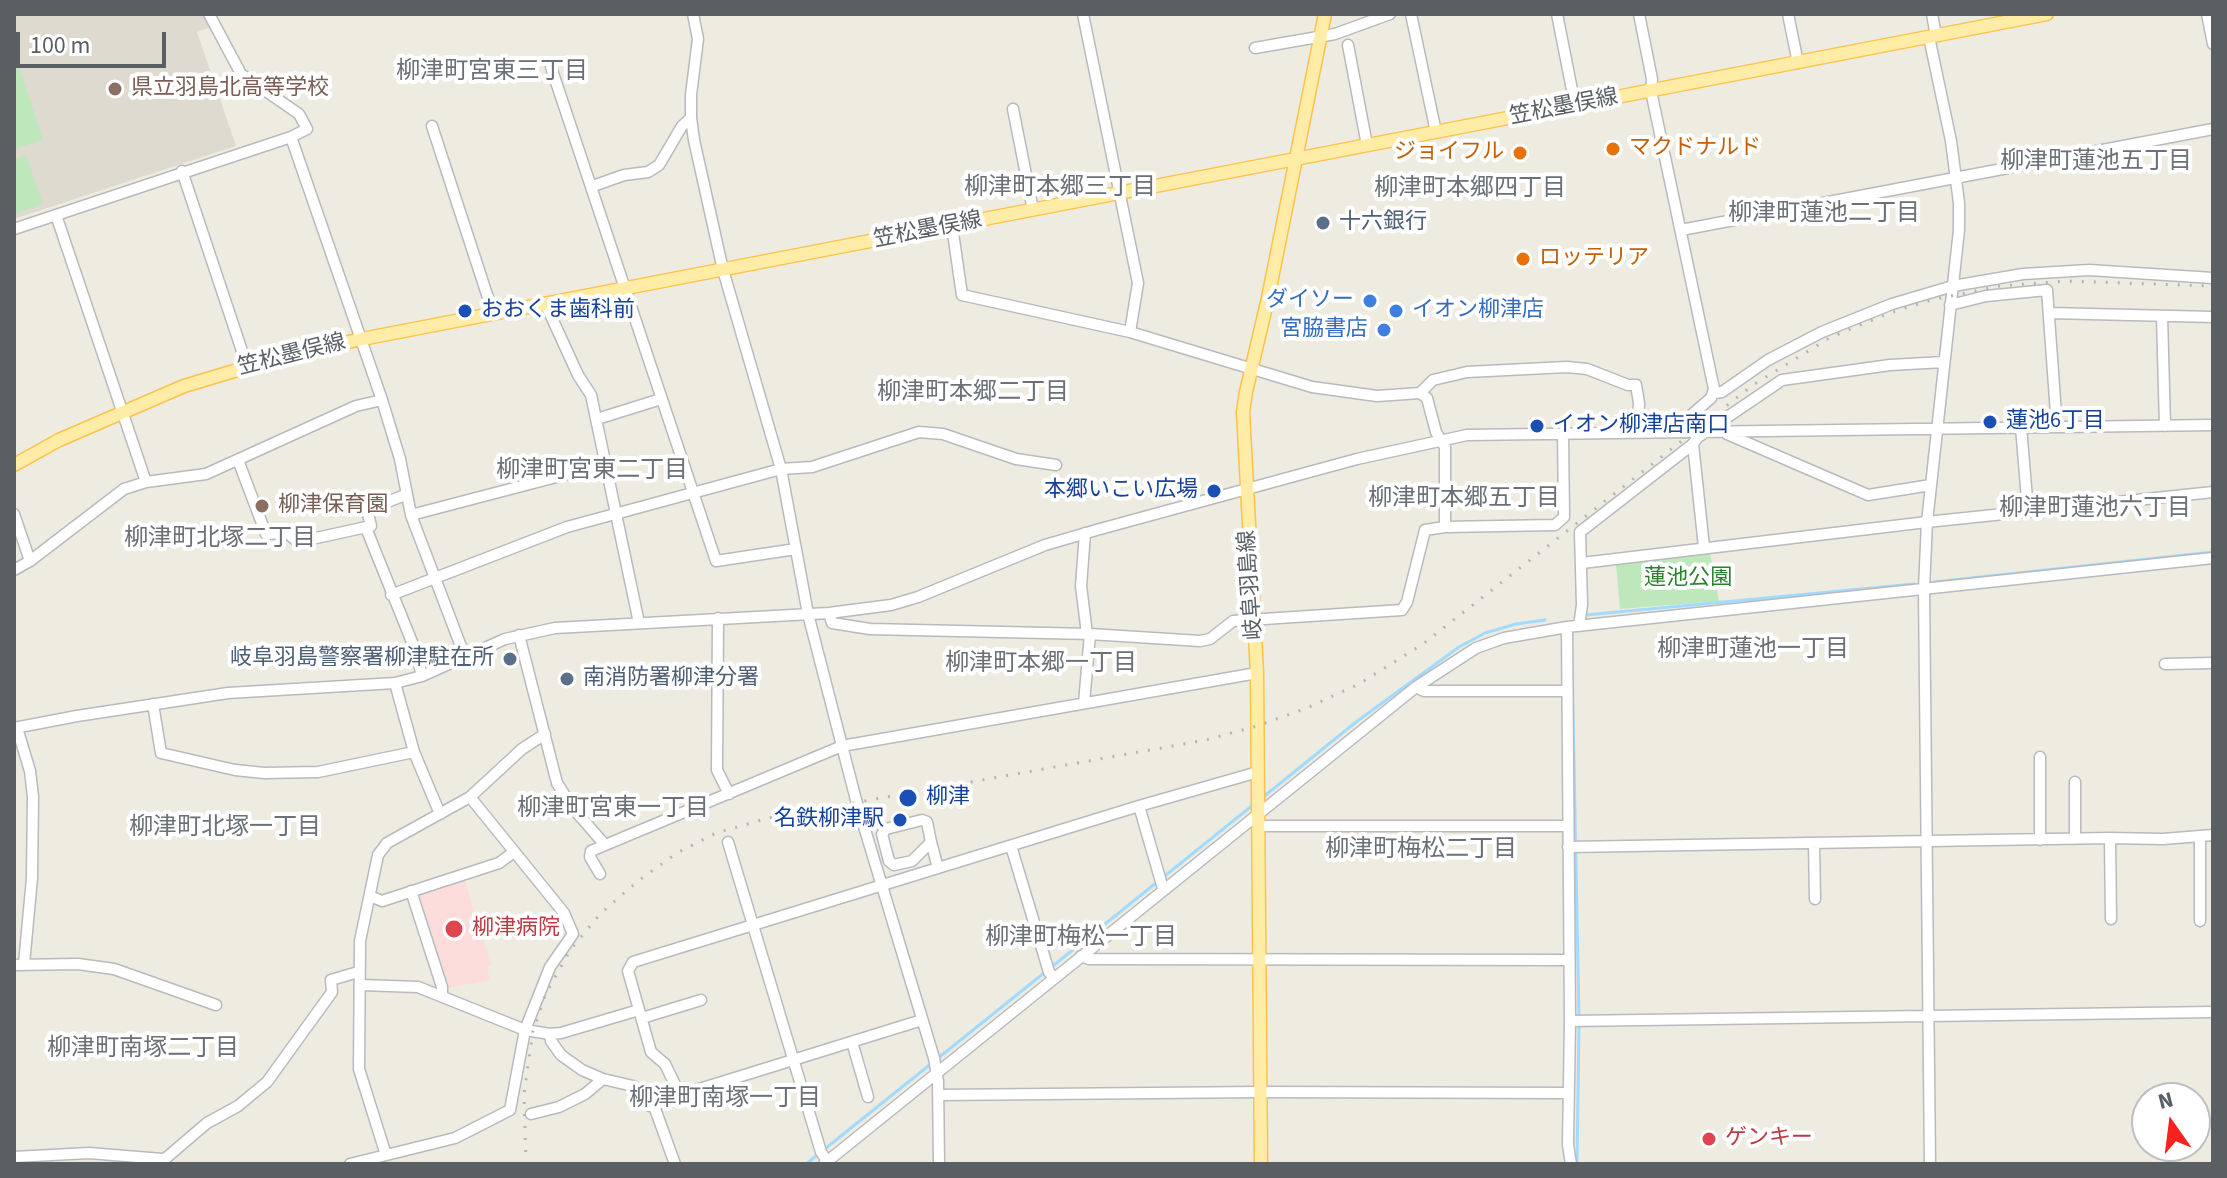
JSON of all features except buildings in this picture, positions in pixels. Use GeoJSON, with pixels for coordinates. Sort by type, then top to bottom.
{"type":"FeatureCollection","features":[{"type":"Feature","properties":{"kind":"main road","name":"笠松墨俣線"},"geometry":{"type":"LineString","coordinates":[[14,465],[121,411],[184,386],[247,366],[362,339],[2047,14]]}},
{"type":"Feature","properties":{"kind":"main road","name":"岐阜羽島線"},"geometry":{"type":"LineString","coordinates":[[1261,1164],[1257,673],[1243,412],[1325,17]]}},
{"type":"Feature","properties":{"kind":"street"},"geometry":{"type":"LineString","coordinates":[[14,229],[291,137],[307,129],[299,114],[241,74],[209,14]]}},
{"type":"Feature","properties":{"kind":"street"},"geometry":{"type":"LineString","coordinates":[[693,14],[698,39],[691,118],[723,270],[781,469],[808,614],[842,746],[937,1072],[939,1164]]}},
{"type":"Feature","properties":{"kind":"street"},"geometry":{"type":"LineString","coordinates":[[1083,14],[1138,283],[1130,332]]}},
{"type":"Feature","properties":{"kind":"street"},"geometry":{"type":"LineString","coordinates":[[1255,48],[1357,28],[1390,14]]}},
{"type":"Feature","properties":{"kind":"street"},"geometry":{"type":"LineString","coordinates":[[1411,14],[1436,132]]}},
{"type":"Feature","properties":{"kind":"street"},"geometry":{"type":"LineString","coordinates":[[1557,14],[1575,105]]}},
{"type":"Feature","properties":{"kind":"street"},"geometry":{"type":"LineString","coordinates":[[1639,14],[1652,79],[1651,91],[1714,393]]}},
{"type":"Feature","properties":{"kind":"street"},"geometry":{"type":"LineString","coordinates":[[1788,14],[1798,63]]}},
{"type":"Feature","properties":{"kind":"street"},"geometry":{"type":"LineString","coordinates":[[1930,1164],[1924,589],[1927,522],[1959,230],[1957,178],[1933,37],[1932,14]]}},
{"type":"Feature","properties":{"kind":"street"},"geometry":{"type":"LineString","coordinates":[[2207,14],[2213,44]]}},
{"type":"Feature","properties":{"kind":"street"},"geometry":{"type":"LineString","coordinates":[[1348,45],[1367,145]]}},
{"type":"Feature","properties":{"kind":"street"},"geometry":{"type":"LineString","coordinates":[[551,67],[716,561],[796,549]]}},
{"type":"Feature","properties":{"kind":"street"},"geometry":{"type":"LineString","coordinates":[[1013,109],[1033,210]]}},
{"type":"Feature","properties":{"kind":"street"},"geometry":{"type":"LineString","coordinates":[[593,186],[624,175],[648,172],[659,165],[682,126],[691,118]]}},
{"type":"Feature","properties":{"kind":"street"},"geometry":{"type":"LineString","coordinates":[[432,126],[493,313]]}},
{"type":"Feature","properties":{"kind":"street"},"geometry":{"type":"LineString","coordinates":[[1681,230],[2213,129]]}},
{"type":"Feature","properties":{"kind":"street"},"geometry":{"type":"LineString","coordinates":[[291,137],[382,400],[400,459],[411,515],[465,657]]}},
{"type":"Feature","properties":{"kind":"street"},"geometry":{"type":"LineString","coordinates":[[182,171],[247,366]]}},
{"type":"Feature","properties":{"kind":"street"},"geometry":{"type":"LineString","coordinates":[[56,215],[146,482]]}},
{"type":"Feature","properties":{"kind":"street"},"geometry":{"type":"LineString","coordinates":[[952,226],[962,295],[1130,332],[1312,387],[1377,396],[1420,393],[1427,398],[1445,447],[1445,527]]}},
{"type":"Feature","properties":{"kind":"street"},"geometry":{"type":"LineString","coordinates":[[1676,432],[1714,393],[1722,392],[1768,360],[1822,332],[1892,304],[1953,286],[2023,274],[2089,270],[2213,278]]}},
{"type":"Feature","properties":{"kind":"street"},"geometry":{"type":"LineString","coordinates":[[1950,305],[1986,296],[2047,290],[2057,427]]}},
{"type":"Feature","properties":{"kind":"street"},"geometry":{"type":"LineString","coordinates":[[545,303],[578,375],[591,395],[639,623]]}},
{"type":"Feature","properties":{"kind":"street"},"geometry":{"type":"LineString","coordinates":[[2049,313],[2213,317]]}},
{"type":"Feature","properties":{"kind":"street"},"geometry":{"type":"LineString","coordinates":[[2162,316],[2165,426]]}},
{"type":"Feature","properties":{"kind":"street"},"geometry":{"type":"LineString","coordinates":[[1571,1164],[1568,1145],[1570,1021],[1566,691],[1573,626],[1582,605],[1580,532],[1698,437],[1782,380],[1890,365],[1944,362]]}},
{"type":"Feature","properties":{"kind":"street"},"geometry":{"type":"LineString","coordinates":[[1420,393],[1433,380],[1467,372],[1567,367],[1587,369],[1628,385],[1636,385],[1638,432]]}},
{"type":"Feature","properties":{"kind":"street"},"geometry":{"type":"LineString","coordinates":[[597,419],[661,399]]}},
{"type":"Feature","properties":{"kind":"street"},"geometry":{"type":"LineString","coordinates":[[14,570],[124,489],[146,482],[206,474],[356,406],[382,400]]}},
{"type":"Feature","properties":{"kind":"street"},"geometry":{"type":"LineString","coordinates":[[216,1005],[114,969],[78,964],[19,965],[32,878],[33,797],[30,771],[15,728],[153,704],[266,690],[395,683],[422,676],[519,635],[555,628],[829,613],[891,605],[1045,545],[1085,533],[1357,459],[1467,435],[2213,425]]}},
{"type":"Feature","properties":{"kind":"street"},"geometry":{"type":"LineString","coordinates":[[2021,427],[2028,511]]}},
{"type":"Feature","properties":{"kind":"street"},"geometry":{"type":"LineString","coordinates":[[1722,431],[1868,495],[1931,485]]}},
{"type":"Feature","properties":{"kind":"street"},"geometry":{"type":"LineString","coordinates":[[391,595],[543,535],[781,469],[812,467],[919,432],[943,434],[1016,459],[1056,465]]}},
{"type":"Feature","properties":{"kind":"street"},"geometry":{"type":"LineString","coordinates":[[829,613],[832,623],[870,629],[1088,634],[1200,641],[1210,639],[1233,621],[1402,610],[1407,602],[1425,530],[1555,525],[1564,517],[1563,434]]}},
{"type":"Feature","properties":{"kind":"street"},"geometry":{"type":"LineString","coordinates":[[1693,444],[1704,547]]}},
{"type":"Feature","properties":{"kind":"street"},"geometry":{"type":"LineString","coordinates":[[238,460],[266,534],[287,533],[298,542],[371,526],[367,510],[405,495]]}},
{"type":"Feature","properties":{"kind":"street"},"geometry":{"type":"LineString","coordinates":[[411,515],[606,464]]}},
{"type":"Feature","properties":{"kind":"street"},"geometry":{"type":"LineString","coordinates":[[1582,563],[2213,492]]}},
{"type":"Feature","properties":{"kind":"street"},"geometry":{"type":"LineString","coordinates":[[14,514],[30,561]]}},
{"type":"Feature","properties":{"kind":"street"},"geometry":{"type":"LineString","coordinates":[[366,528],[416,652],[422,676]]}},
{"type":"Feature","properties":{"kind":"street"},"geometry":{"type":"LineString","coordinates":[[1084,703],[1088,634],[1081,586],[1085,533]]}},
{"type":"Feature","properties":{"kind":"street"},"geometry":{"type":"LineString","coordinates":[[728,842],[825,1162],[1081,956],[1258,820],[1416,687],[1476,648],[1504,638],[1573,626],[2213,558]]}},
{"type":"Feature","properties":{"kind":"street"},"geometry":{"type":"LineString","coordinates":[[718,618],[717,770],[729,794]]}},
{"type":"Feature","properties":{"kind":"street"},"geometry":{"type":"LineString","coordinates":[[519,635],[557,783],[572,807],[605,845]]}},
{"type":"Feature","properties":{"kind":"street"},"geometry":{"type":"LineString","coordinates":[[2165,664],[2213,663]]}},
{"type":"Feature","properties":{"kind":"street"},"geometry":{"type":"LineString","coordinates":[[600,874],[590,857],[591,851],[842,746],[1257,673]]}},
{"type":"Feature","properties":{"kind":"street"},"geometry":{"type":"LineString","coordinates":[[395,683],[414,752],[440,814]]}},
{"type":"Feature","properties":{"kind":"street"},"geometry":{"type":"LineString","coordinates":[[1416,687],[1424,691],[1566,691]]}},
{"type":"Feature","properties":{"kind":"street"},"geometry":{"type":"LineString","coordinates":[[153,704],[161,753],[235,770],[318,772],[414,752]]}},
{"type":"Feature","properties":{"kind":"street"},"geometry":{"type":"LineString","coordinates":[[386,1155],[359,1069],[360,941],[378,855],[387,843],[470,797],[522,749],[545,734]]}},
{"type":"Feature","properties":{"kind":"street"},"geometry":{"type":"LineString","coordinates":[[2040,757],[2040,840]]}},
{"type":"Feature","properties":{"kind":"street"},"geometry":{"type":"LineString","coordinates":[[680,1095],[665,1064],[651,1052],[628,971],[633,962],[1258,772]]}},
{"type":"Feature","properties":{"kind":"street"},"geometry":{"type":"LineString","coordinates":[[2075,782],[2075,839]]}},
{"type":"Feature","properties":{"kind":"street"},"geometry":{"type":"LineString","coordinates":[[350,1164],[455,1138],[510,1110],[525,1030],[550,967],[573,934],[564,913],[470,797]]}},
{"type":"Feature","properties":{"kind":"street"},"geometry":{"type":"LineString","coordinates":[[1139,806],[1162,885],[1166,889]]}},
{"type":"Feature","properties":{"kind":"street"},"geometry":{"type":"LineString","coordinates":[[931,842],[912,861],[894,865],[889,861],[882,834],[886,829],[922,820],[927,822],[938,868]]}},
{"type":"Feature","properties":{"kind":"street"},"geometry":{"type":"LineString","coordinates":[[1258,820],[1568,826]]}},
{"type":"Feature","properties":{"kind":"street"},"geometry":{"type":"LineString","coordinates":[[1568,847],[2163,839],[2213,835]]}},
{"type":"Feature","properties":{"kind":"street"},"geometry":{"type":"LineString","coordinates":[[2200,836],[2200,921]]}},
{"type":"Feature","properties":{"kind":"street"},"geometry":{"type":"LineString","coordinates":[[2110,838],[2111,919]]}},
{"type":"Feature","properties":{"kind":"street"},"geometry":{"type":"LineString","coordinates":[[1814,843],[1815,899]]}},
{"type":"Feature","properties":{"kind":"street"},"geometry":{"type":"LineString","coordinates":[[1011,846],[1049,972],[1054,978]]}},
{"type":"Feature","properties":{"kind":"street"},"geometry":{"type":"LineString","coordinates":[[370,896],[382,901],[499,863],[514,852]]}},
{"type":"Feature","properties":{"kind":"street"},"geometry":{"type":"LineString","coordinates":[[411,891],[442,994]]}},
{"type":"Feature","properties":{"kind":"street"},"geometry":{"type":"LineString","coordinates":[[1081,956],[1089,959],[1567,960]]}},
{"type":"Feature","properties":{"kind":"street"},"geometry":{"type":"LineString","coordinates":[[14,1157],[89,1153],[160,1162],[207,1123],[238,1106],[267,1082],[332,992],[331,980],[358,972]]}},
{"type":"Feature","properties":{"kind":"street"},"geometry":{"type":"LineString","coordinates":[[361,985],[418,987],[442,994],[525,1030],[550,1034],[701,1000]]}},
{"type":"Feature","properties":{"kind":"street"},"geometry":{"type":"LineString","coordinates":[[1570,1021],[2213,1012]]}},
{"type":"Feature","properties":{"kind":"street"},"geometry":{"type":"LineString","coordinates":[[550,1034],[561,1055],[582,1070],[633,1086],[642,1092],[650,1106],[654,1106],[680,1095],[922,1020]]}},
{"type":"Feature","properties":{"kind":"street"},"geometry":{"type":"LineString","coordinates":[[852,1042],[868,1097]]}},
{"type":"Feature","properties":{"kind":"street"},"geometry":{"type":"LineString","coordinates":[[531,1114],[585,1094],[603,1079]]}},
{"type":"Feature","properties":{"kind":"street"},"geometry":{"type":"LineString","coordinates":[[939,1095],[1568,1093]]}},
{"type":"Feature","properties":{"kind":"street"},"geometry":{"type":"LineString","coordinates":[[654,1106],[675,1164]]}},
{"type":"Feature","properties":{"kind":"shaded area","name":"県立羽島北高等学校"},"geometry":{"type":"Polygon","coordinates":[[[14,14],[204,14],[213,26],[197,32],[236,146],[14,219],[14,14]]]}},
{"type":"Feature","properties":{"kind":"shaded area","name":"柳津病院"},"geometry":{"type":"Polygon","coordinates":[[[464,878],[491,965],[487,967],[490,980],[449,988],[416,893],[464,878]]]}},
{"type":"Feature","properties":{"kind":"green space"},"geometry":{"type":"Polygon","coordinates":[[[14,51],[43,140],[14,149],[14,51]]]}},
{"type":"Feature","properties":{"kind":"green space"},"geometry":{"type":"Polygon","coordinates":[[[26,155],[43,204],[14,214],[14,159],[26,155]]]}},
{"type":"Feature","properties":{"kind":"green space","name":"蓮池公園"},"geometry":{"type":"Polygon","coordinates":[[[1710,552],[1719,601],[1620,609],[1616,563],[1710,552]]]}},
{"type":"Feature","properties":{"kind":"waterway"},"geometry":{"type":"LineString","coordinates":[[1934,582],[2213,552]]}},
{"type":"Feature","properties":{"kind":"waterway"},"geometry":{"type":"LineString","coordinates":[[1586,615],[1914,584]]}},
{"type":"Feature","properties":{"kind":"waterway"},"geometry":{"type":"LineString","coordinates":[[1262,798],[1356,722],[1459,647],[1485,633],[1545,620]]}},
{"type":"Feature","properties":{"kind":"waterway"},"geometry":{"type":"LineString","coordinates":[[1572,661],[1579,1017]]}},
{"type":"Feature","properties":{"kind":"waterway"},"geometry":{"type":"LineString","coordinates":[[937,1059],[1253,805]]}},
{"type":"Feature","properties":{"kind":"waterway"},"geometry":{"type":"LineString","coordinates":[[1577,1164],[1579,1025]]}},
{"type":"Feature","properties":{"kind":"waterway"},"geometry":{"type":"LineString","coordinates":[[806,1164],[932,1063]]}},
{"type":"Feature","properties":{"kind":"railway"},"geometry":{"type":"LineString","coordinates":[[526,1164],[524,1094],[533,1031],[546,993],[571,949],[601,913],[677,853],[716,833],[769,818],[1206,740],[1307,708],[1359,684],[1423,644],[1753,385],[1831,337],[1887,314],[1931,300],[2000,286],[2066,281],[2213,286]]}},
{"type":"Feature","properties":{"kind":"place","name":"県立羽島北高等学校"},"geometry":{"type":"Point","coordinates":[115,89]}},
{"type":"Feature","properties":{"kind":"place","name":"マクドナルド"},"geometry":{"type":"Point","coordinates":[1613,149]}},
{"type":"Feature","properties":{"kind":"place","name":"ジョイフル"},"geometry":{"type":"Point","coordinates":[1520,153]}},
{"type":"Feature","properties":{"kind":"place","name":"十六銀行"},"geometry":{"type":"Point","coordinates":[1323,223]}},
{"type":"Feature","properties":{"kind":"place","name":"ロッテリア"},"geometry":{"type":"Point","coordinates":[1523,259]}},
{"type":"Feature","properties":{"kind":"place","name":"ダイソー"},"geometry":{"type":"Point","coordinates":[1370,301]}},
{"type":"Feature","properties":{"kind":"place","name":"おおくま歯科前"},"geometry":{"type":"Point","coordinates":[465,311]}},
{"type":"Feature","properties":{"kind":"place","name":"イオン柳津店"},"geometry":{"type":"Point","coordinates":[1396,311]}},
{"type":"Feature","properties":{"kind":"place","name":"宮脇書店"},"geometry":{"type":"Point","coordinates":[1384,330]}},
{"type":"Feature","properties":{"kind":"place","name":"蓮池6丁目"},"geometry":{"type":"Point","coordinates":[1990,422]}},
{"type":"Feature","properties":{"kind":"place","name":"イオン柳津店南口"},"geometry":{"type":"Point","coordinates":[1537,426]}},
{"type":"Feature","properties":{"kind":"place","name":"本郷いこい広場"},"geometry":{"type":"Point","coordinates":[1214,491]}},
{"type":"Feature","properties":{"kind":"place","name":"柳津保育園"},"geometry":{"type":"Point","coordinates":[262,506]}},
{"type":"Feature","properties":{"kind":"place","name":"岐阜羽島警察署柳津駐在所"},"geometry":{"type":"Point","coordinates":[510,659]}},
{"type":"Feature","properties":{"kind":"place","name":"南消防署柳津分署"},"geometry":{"type":"Point","coordinates":[567,679]}},
{"type":"Feature","properties":{"kind":"place","name":"柳津"},"geometry":{"type":"Point","coordinates":[908,798]}},
{"type":"Feature","properties":{"kind":"place","name":"名鉄柳津駅"},"geometry":{"type":"Point","coordinates":[900,820]}},
{"type":"Feature","properties":{"kind":"place","name":"柳津病院"},"geometry":{"type":"Point","coordinates":[454,929]}},
{"type":"Feature","properties":{"kind":"place","name":"ゲンキー"},"geometry":{"type":"Point","coordinates":[1709,1139]}},
{"type":"Feature","properties":{"kind":"district","name":"柳津町宮東三丁目"},"geometry":{"type":"Point","coordinates":[492,73]}},
{"type":"Feature","properties":{"kind":"district","name":"柳津町蓮池五丁目"},"geometry":{"type":"Point","coordinates":[2096,163]}},
{"type":"Feature","properties":{"kind":"district","name":"柳津町本郷三丁目"},"geometry":{"type":"Point","coordinates":[1060,189]}},
{"type":"Feature","properties":{"kind":"district","name":"柳津町本郷四丁目"},"geometry":{"type":"Point","coordinates":[1470,190]}},
{"type":"Feature","properties":{"kind":"district","name":"柳津町蓮池二丁目"},"geometry":{"type":"Point","coordinates":[1824,215]}},
{"type":"Feature","properties":{"kind":"district","name":"柳津町本郷二丁目"},"geometry":{"type":"Point","coordinates":[973,394]}},
{"type":"Feature","properties":{"kind":"district","name":"柳津町宮東二丁目"},"geometry":{"type":"Point","coordinates":[592,472]}},
{"type":"Feature","properties":{"kind":"district","name":"柳津町本郷五丁目"},"geometry":{"type":"Point","coordinates":[1464,500]}},
{"type":"Feature","properties":{"kind":"district","name":"柳津町蓮池六丁目"},"geometry":{"type":"Point","coordinates":[2095,510]}},
{"type":"Feature","properties":{"kind":"district","name":"柳津町北塚二丁目"},"geometry":{"type":"Point","coordinates":[220,540]}},
{"type":"Feature","properties":{"kind":"district","name":"柳津町蓮池一丁目"},"geometry":{"type":"Point","coordinates":[1753,651]}},
{"type":"Feature","properties":{"kind":"district","name":"柳津町本郷一丁目"},"geometry":{"type":"Point","coordinates":[1041,665]}},
{"type":"Feature","properties":{"kind":"district","name":"柳津町宮東一丁目"},"geometry":{"type":"Point","coordinates":[613,810]}},
{"type":"Feature","properties":{"kind":"district","name":"柳津町北塚一丁目"},"geometry":{"type":"Point","coordinates":[225,829]}},
{"type":"Feature","properties":{"kind":"district","name":"柳津町梅松二丁目"},"geometry":{"type":"Point","coordinates":[1421,851]}},
{"type":"Feature","properties":{"kind":"district","name":"柳津町梅松一丁目"},"geometry":{"type":"Point","coordinates":[1081,939]}},
{"type":"Feature","properties":{"kind":"district","name":"柳津町南塚二丁目"},"geometry":{"type":"Point","coordinates":[143,1050]}},
{"type":"Feature","properties":{"kind":"district","name":"柳津町南塚一丁目"},"geometry":{"type":"Point","coordinates":[725,1100]}}]}
